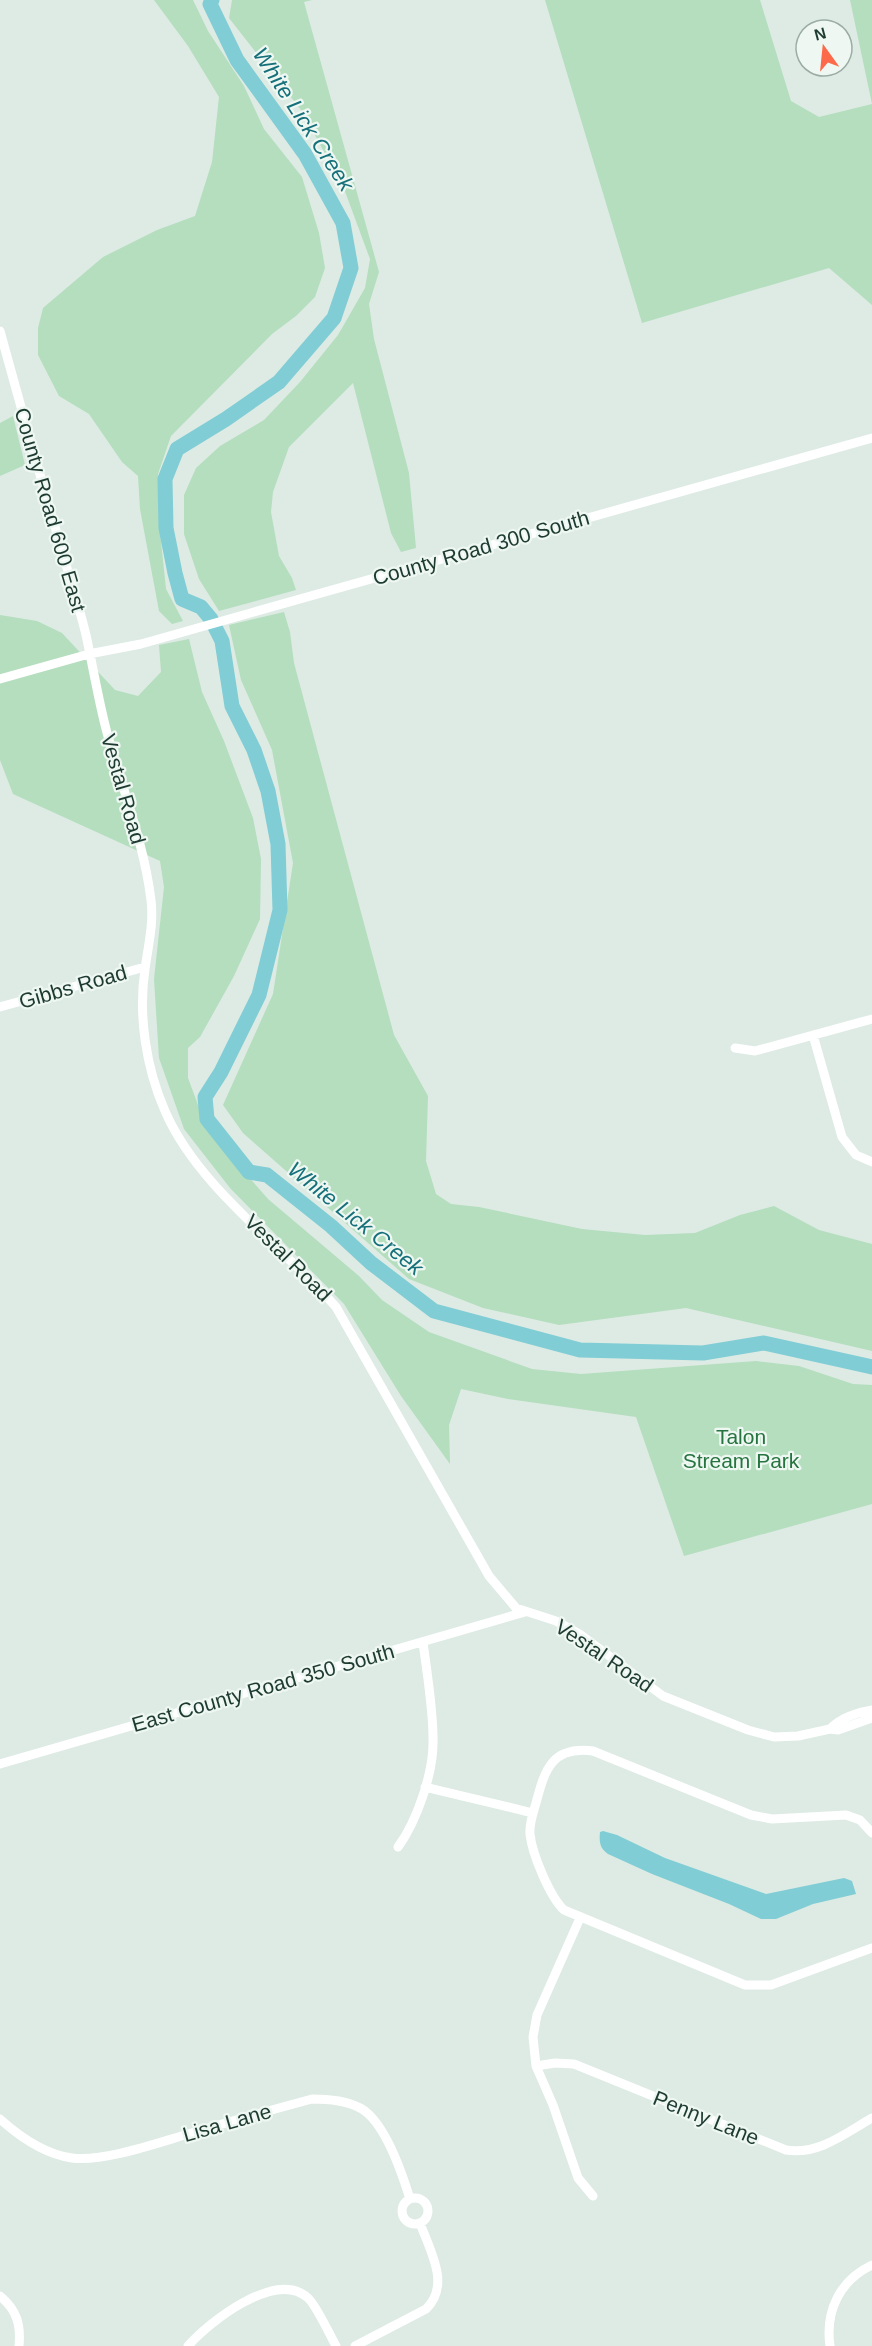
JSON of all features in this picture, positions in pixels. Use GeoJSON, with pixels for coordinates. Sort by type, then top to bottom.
{"type":"FeatureCollection","features":[{"type":"Feature","properties":{"kind":"street","name":"County Road 600 East"},"geometry":{"type":"LineString","coordinates":[[0,331],[86,636],[88,654]]}},
{"type":"Feature","properties":{"kind":"street","name":"County Road 300 South"},"geometry":{"type":"LineString","coordinates":[[0,679],[254,612],[872,438]]}},
{"type":"Feature","properties":{"kind":"street","name":"Vestal Road"},"geometry":{"type":"LineString","coordinates":[[88,654],[142,857],[151,901],[152,927],[143,1012],[147,1051],[154,1083],[165,1112],[178,1137],[212,1182],[311,1278],[336,1307],[489,1576],[508,1602],[516,1608],[556,1621],[582,1635],[663,1696],[748,1730],[774,1737],[808,1735],[830,1729],[838,1730],[872,1718]]}},
{"type":"Feature","properties":{"kind":"street","name":"Gibbs Road"},"geometry":{"type":"LineString","coordinates":[[0,1007],[146,967]]}},
{"type":"Feature","properties":{"kind":"street"},"geometry":{"type":"LineString","coordinates":[[735,1048],[755,1050],[872,1019]]}},
{"type":"Feature","properties":{"kind":"street"},"geometry":{"type":"LineString","coordinates":[[813,1035],[842,1137],[856,1155],[872,1162]]}},
{"type":"Feature","properties":{"kind":"street","name":"East County Road 350 South"},"geometry":{"type":"LineString","coordinates":[[0,1764],[526,1612]]}},
{"type":"Feature","properties":{"kind":"street"},"geometry":{"type":"LineString","coordinates":[[398,1847],[411,1829],[425,1787],[433,1738],[423,1642]]}},
{"type":"Feature","properties":{"kind":"street","name":"Vestal Road"},"geometry":{"type":"LineString","coordinates":[[830,1729],[836,1723],[855,1714],[872,1710]]}},
{"type":"Feature","properties":{"kind":"street"},"geometry":{"type":"LineString","coordinates":[[872,1833],[860,1820],[846,1815],[772,1819],[751,1815],[593,1751],[582,1750],[563,1754],[548,1766],[533,1813],[530,1832],[550,1894],[564,1910],[736,1982],[753,1986],[775,1983],[872,1948]]}},
{"type":"Feature","properties":{"kind":"street"},"geometry":{"type":"LineString","coordinates":[[425,1787],[533,1813]]}},
{"type":"Feature","properties":{"kind":"street"},"geometry":{"type":"LineString","coordinates":[[579,1918],[537,2015],[533,2037],[536,2066],[553,2105],[578,2178],[592,2196]]}},
{"type":"Feature","properties":{"kind":"street","name":"Penny Lane"},"geometry":{"type":"LineString","coordinates":[[536,2066],[555,2063],[574,2064],[786,2150],[799,2152],[816,2149],[872,2118]]}},
{"type":"Feature","properties":{"kind":"street","name":"Lisa Lane"},"geometry":{"type":"LineString","coordinates":[[0,2119],[15,2133],[39,2148],[74,2158],[110,2154],[312,2099],[327,2099],[359,2107],[374,2120],[385,2137],[410,2199]]}},
{"type":"Feature","properties":{"kind":"street"},"geometry":{"type":"LineString","coordinates":[[410,2199],[422,2199],[428,2207],[428,2216],[420,2223],[411,2224],[403,2216],[402,2207],[410,2199]]}},
{"type":"Feature","properties":{"kind":"street"},"geometry":{"type":"LineString","coordinates":[[355,2346],[426,2308],[434,2301],[439,2283],[438,2273],[420,2223]]}},
{"type":"Feature","properties":{"kind":"street"},"geometry":{"type":"LineString","coordinates":[[830,2346],[828,2327],[833,2305],[854,2275],[872,2265]]}},
{"type":"Feature","properties":{"kind":"street"},"geometry":{"type":"LineString","coordinates":[[188,2346],[198,2334],[226,2312],[254,2297],[283,2288],[296,2291],[309,2298],[336,2346]]}},
{"type":"Feature","properties":{"kind":"street"},"geometry":{"type":"LineString","coordinates":[[0,2296],[8,2302],[18,2318],[19,2346]]}},
{"type":"Feature","properties":{"kind":"green space"},"geometry":{"type":"Polygon","coordinates":[[[154,0],[193,0],[208,31],[244,86],[264,129],[302,177],[319,233],[325,268],[315,297],[296,316],[272,334],[171,436],[158,474],[160,532],[166,589],[183,621],[172,624],[159,611],[140,509],[138,476],[122,462],[89,414],[59,396],[38,355],[38,328],[43,308],[103,257],[157,230],[195,216],[212,162],[219,97],[188,46],[154,0]]]}},
{"type":"Feature","properties":{"kind":"green space"},"geometry":{"type":"Polygon","coordinates":[[[232,0],[312,0],[304,2],[379,272],[369,304],[374,339],[409,473],[416,548],[401,552],[391,533],[353,383],[289,447],[273,492],[271,512],[279,556],[296,590],[219,611],[199,579],[184,534],[184,495],[196,468],[220,446],[264,420],[300,382],[338,335],[365,288],[370,259],[343,186],[301,110],[229,18],[232,0]]]}},
{"type":"Feature","properties":{"kind":"green space"},"geometry":{"type":"Polygon","coordinates":[[[545,0],[760,0],[791,101],[819,117],[872,104],[872,305],[829,268],[642,323],[545,0]]]}},
{"type":"Feature","properties":{"kind":"green space"},"geometry":{"type":"Polygon","coordinates":[[[850,0],[872,0],[872,104],[850,0]]]}},
{"type":"Feature","properties":{"kind":"green space"},"geometry":{"type":"Polygon","coordinates":[[[13,416],[25,465],[0,476],[0,423],[13,416]]]}},
{"type":"Feature","properties":{"kind":"green space"},"geometry":{"type":"Polygon","coordinates":[[[284,612],[290,632],[294,663],[394,1035],[428,1096],[426,1161],[436,1194],[451,1204],[479,1207],[582,1229],[645,1235],[695,1233],[740,1215],[774,1206],[819,1230],[872,1244],[872,1351],[686,1308],[559,1325],[483,1308],[409,1279],[243,1133],[223,1105],[273,994],[293,863],[272,750],[241,680],[229,625],[284,612]]]}},
{"type":"Feature","properties":{"kind":"green space","name":"Talon Stream Park"},"geometry":{"type":"Polygon","coordinates":[[[0,615],[37,621],[62,633],[115,690],[138,696],[161,672],[159,645],[189,639],[202,692],[224,741],[253,818],[261,859],[260,919],[234,976],[200,1037],[188,1048],[188,1078],[207,1129],[268,1199],[359,1276],[382,1300],[429,1332],[532,1369],[581,1374],[756,1361],[799,1366],[853,1384],[872,1385],[872,1504],[684,1556],[636,1417],[508,1399],[461,1389],[449,1425],[450,1464],[401,1396],[344,1304],[230,1188],[184,1129],[159,1058],[154,979],[164,887],[160,861],[13,794],[0,760],[0,615]]]}},
{"type":"Feature","properties":{"kind":"water"},"geometry":{"type":"Polygon","coordinates":[[[600,1832],[617,1835],[665,1858],[766,1894],[844,1878],[852,1881],[856,1894],[813,1904],[776,1919],[761,1919],[608,1854],[603,1850],[600,1842],[600,1832]]]}},
{"type":"Feature","properties":{"kind":"waterway","name":"White Lick Creek"},"geometry":{"type":"LineString","coordinates":[[212,0],[210,4],[237,60],[305,154],[343,223],[351,268],[334,318],[279,382],[226,419],[177,449],[165,479],[166,528],[182,599],[201,607],[211,619],[222,641],[232,706],[254,750],[268,791],[278,844],[280,910],[259,995],[221,1072],[205,1097],[207,1119],[249,1172],[267,1175],[331,1226],[371,1263],[434,1311],[580,1350],[703,1353],[764,1343],[872,1367]]}}]}
